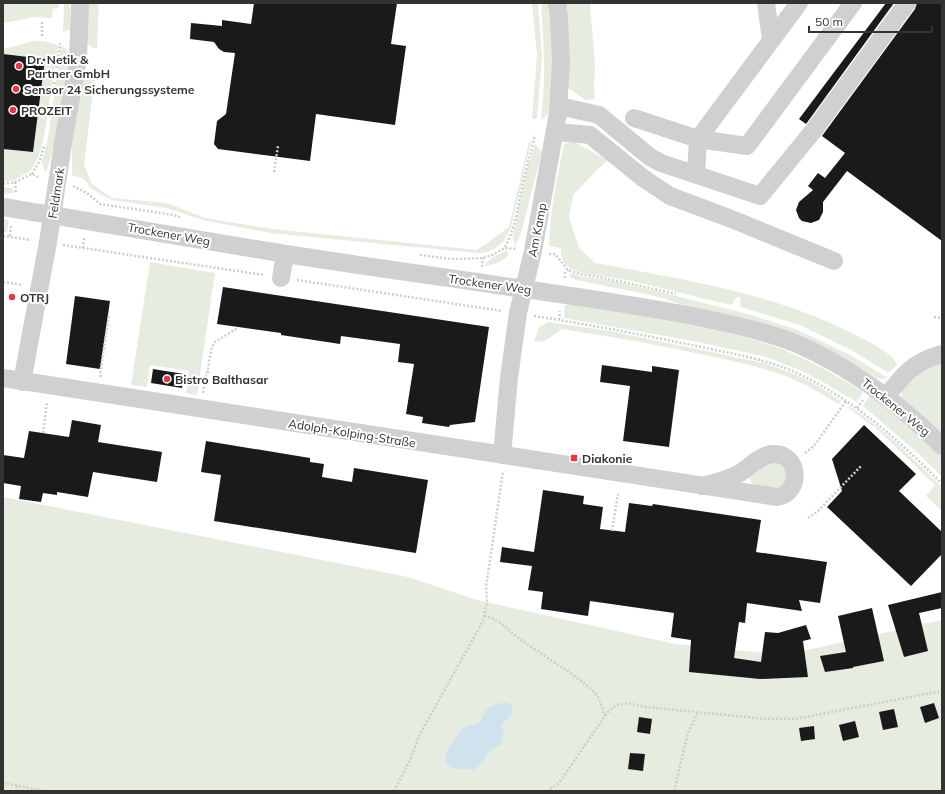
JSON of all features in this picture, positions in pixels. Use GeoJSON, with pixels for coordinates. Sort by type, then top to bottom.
{"type":"FeatureCollection","features":[{"type":"Feature","properties":{"kind":"street","name":"Feldmark"},"geometry":{"type":"LineString","coordinates":[[22,382],[78,59],[80,3]]}},
{"type":"Feature","properties":{"kind":"street","name":"Am Kamp"},"geometry":{"type":"LineString","coordinates":[[502,456],[509,378],[518,313],[533,251],[556,132],[561,62],[557,3]]}},
{"type":"Feature","properties":{"kind":"street"},"geometry":{"type":"LineString","coordinates":[[766,3],[771,40]]}},
{"type":"Feature","properties":{"kind":"street"},"geometry":{"type":"LineString","coordinates":[[696,174],[698,139],[799,3]]}},
{"type":"Feature","properties":{"kind":"street"},"geometry":{"type":"LineString","coordinates":[[634,118],[698,139],[747,146],[853,3]]}},
{"type":"Feature","properties":{"kind":"street"},"geometry":{"type":"LineString","coordinates":[[558,106],[599,115],[650,157],[661,162],[760,196],[814,130],[907,3]]}},
{"type":"Feature","properties":{"kind":"street"},"geometry":{"type":"LineString","coordinates":[[556,132],[590,135],[643,178],[670,196],[729,218],[834,261]]}},
{"type":"Feature","properties":{"kind":"street","name":"Trockener Weg"},"geometry":{"type":"LineString","coordinates":[[3,208],[285,254],[630,305],[754,330],[796,344],[856,374],[886,397],[942,446]]}},
{"type":"Feature","properties":{"kind":"street"},"geometry":{"type":"LineString","coordinates":[[281,278],[285,254]]}},
{"type":"Feature","properties":{"kind":"street"},"geometry":{"type":"LineString","coordinates":[[886,397],[906,372],[916,364],[942,354]]}},
{"type":"Feature","properties":{"kind":"street","name":"Adolph-Kolping-Straße"},"geometry":{"type":"LineString","coordinates":[[3,378],[502,456],[702,486],[777,497],[782,496],[790,490],[795,474],[792,463],[785,456],[774,454],[768,455],[740,473],[724,481],[702,486]]}},
{"type":"Feature","properties":{"kind":"path"},"geometry":{"type":"LineString","coordinates":[[42,22],[42,36]]}},
{"type":"Feature","properties":{"kind":"path"},"geometry":{"type":"LineString","coordinates":[[53,93],[60,37]]}},
{"type":"Feature","properties":{"kind":"path"},"geometry":{"type":"LineString","coordinates":[[505,248],[513,227],[536,129]]}},
{"type":"Feature","properties":{"kind":"path"},"geometry":{"type":"LineString","coordinates":[[32,174],[40,160],[44,145]]}},
{"type":"Feature","properties":{"kind":"path"},"geometry":{"type":"LineString","coordinates":[[274,172],[278,146]]}},
{"type":"Feature","properties":{"kind":"path"},"geometry":{"type":"LineString","coordinates":[[16,182],[16,192]]}},
{"type":"Feature","properties":{"kind":"path"},"geometry":{"type":"LineString","coordinates":[[89,204],[93,198]]}},
{"type":"Feature","properties":{"kind":"path"},"geometry":{"type":"LineString","coordinates":[[10,236],[11,224]]}},
{"type":"Feature","properties":{"kind":"path"},"geometry":{"type":"LineString","coordinates":[[83,248],[84,236]]}},
{"type":"Feature","properties":{"kind":"path"},"geometry":{"type":"LineString","coordinates":[[482,265],[483,258]]}},
{"type":"Feature","properties":{"kind":"path"},"geometry":{"type":"LineString","coordinates":[[564,280],[565,273],[568,270]]}},
{"type":"Feature","properties":{"kind":"path"},"geometry":{"type":"LineString","coordinates":[[99,393],[102,380],[100,374],[109,315]]}},
{"type":"Feature","properties":{"kind":"path"},"geometry":{"type":"LineString","coordinates":[[934,318],[942,318]]}},
{"type":"Feature","properties":{"kind":"path"},"geometry":{"type":"LineString","coordinates":[[559,320],[619,330],[765,361],[798,373],[847,401],[879,424],[916,457],[942,484]]}},
{"type":"Feature","properties":{"kind":"path"},"geometry":{"type":"LineString","coordinates":[[200,409],[212,346],[215,342],[237,327]]}},
{"type":"Feature","properties":{"kind":"path"},"geometry":{"type":"LineString","coordinates":[[43,433],[50,386]]}},
{"type":"Feature","properties":{"kind":"path"},"geometry":{"type":"LineString","coordinates":[[792,463],[814,446],[847,401]]}},
{"type":"Feature","properties":{"kind":"path"},"geometry":{"type":"LineString","coordinates":[[394,791],[410,760],[420,734],[484,616],[487,601],[486,587],[503,467],[502,456]]}},
{"type":"Feature","properties":{"kind":"path"},"geometry":{"type":"LineString","coordinates":[[808,518],[818,510],[862,464]]}},
{"type":"Feature","properties":{"kind":"path"},"geometry":{"type":"LineString","coordinates":[[612,530],[618,494]]}},
{"type":"Feature","properties":{"kind":"path"},"geometry":{"type":"LineString","coordinates":[[484,616],[498,621],[519,639],[568,672],[594,692],[601,702],[605,716]]}},
{"type":"Feature","properties":{"kind":"path"},"geometry":{"type":"LineString","coordinates":[[547,791],[559,783],[605,716],[617,704],[627,703],[646,707],[767,719],[795,719],[942,691]]}},
{"type":"Feature","properties":{"kind":"path"},"geometry":{"type":"LineString","coordinates":[[674,791],[688,733],[698,712]]}},
{"type":"Feature","properties":{"kind":"path"},"geometry":{"type":"LineString","coordinates":[[3,783],[45,791]]}},
{"type":"Feature","properties":{"kind":"path"},"geometry":{"type":"LineString","coordinates":[[16,785],[19,791]]}},
{"type":"Feature","properties":{"kind":"shaded area"},"geometry":{"type":"Polygon","coordinates":[[[3,3],[59,3],[59,8],[53,9],[52,18],[35,17],[3,23],[3,3]]]}},
{"type":"Feature","properties":{"kind":"shaded area"},"geometry":{"type":"Polygon","coordinates":[[[64,3],[70,3],[70,29],[63,32],[64,3]]]}},
{"type":"Feature","properties":{"kind":"shaded area"},"geometry":{"type":"Polygon","coordinates":[[[87,3],[99,3],[97,48],[93,48],[87,43],[87,3]]]}},
{"type":"Feature","properties":{"kind":"shaded area"},"geometry":{"type":"Polygon","coordinates":[[[532,3],[538,3],[542,56],[537,119],[532,119],[537,55],[532,3]]]}},
{"type":"Feature","properties":{"kind":"shaded area"},"geometry":{"type":"Polygon","coordinates":[[[541,3],[549,3],[552,30],[552,58],[550,112],[541,120],[544,90],[544,61],[541,3]]]}},
{"type":"Feature","properties":{"kind":"shaded area"},"geometry":{"type":"Polygon","coordinates":[[[565,3],[590,3],[595,65],[595,99],[586,100],[568,88],[570,46],[565,3]]]}},
{"type":"Feature","properties":{"kind":"shaded area"},"geometry":{"type":"Polygon","coordinates":[[[34,41],[44,41],[58,45],[44,137],[38,158],[30,171],[14,180],[3,182],[3,149],[33,152],[45,60],[3,54],[4,49],[34,41]]]}},
{"type":"Feature","properties":{"kind":"shaded area"},"geometry":{"type":"Polygon","coordinates":[[[61,46],[67,50],[68,58],[57,131],[46,172],[42,162],[48,138],[61,46]]]}},
{"type":"Feature","properties":{"kind":"shaded area"},"geometry":{"type":"Polygon","coordinates":[[[90,75],[95,75],[84,165],[92,184],[112,198],[167,203],[205,218],[272,229],[477,250],[509,227],[529,142],[531,142],[509,233],[502,243],[494,249],[489,252],[477,253],[271,233],[203,220],[167,208],[112,200],[90,188],[86,181],[72,175],[72,139],[81,83],[90,75]]]}},
{"type":"Feature","properties":{"kind":"shaded area"},"geometry":{"type":"Polygon","coordinates":[[[574,142],[607,160],[573,195],[569,217],[579,248],[595,263],[699,283],[767,300],[801,311],[833,324],[879,347],[888,353],[897,365],[888,373],[855,352],[800,325],[741,307],[740,297],[736,297],[732,305],[622,279],[585,274],[567,266],[561,255],[561,248],[549,246],[552,208],[564,144],[574,142]]]}},
{"type":"Feature","properties":{"kind":"shaded area"},"geometry":{"type":"Polygon","coordinates":[[[535,144],[542,152],[521,233],[515,246],[513,236],[526,173],[535,144]]]}},
{"type":"Feature","properties":{"kind":"shaded area"},"geometry":{"type":"Polygon","coordinates":[[[3,187],[12,188],[14,193],[3,194],[3,187]]]}},
{"type":"Feature","properties":{"kind":"shaded area"},"geometry":{"type":"Polygon","coordinates":[[[3,218],[9,221],[7,232],[3,232],[3,218]]]}},
{"type":"Feature","properties":{"kind":"shaded area"},"geometry":{"type":"Polygon","coordinates":[[[506,251],[509,253],[506,258],[496,264],[485,266],[485,264],[493,257],[506,251]]]}},
{"type":"Feature","properties":{"kind":"shaded area"},"geometry":{"type":"Polygon","coordinates":[[[150,262],[215,273],[197,395],[186,393],[189,371],[150,365],[147,387],[131,385],[150,262]]]}},
{"type":"Feature","properties":{"kind":"shaded area"},"geometry":{"type":"Polygon","coordinates":[[[571,273],[579,276],[613,281],[664,293],[751,315],[798,330],[852,356],[888,378],[879,379],[861,368],[663,298],[576,280],[569,276],[571,273]]]}},
{"type":"Feature","properties":{"kind":"shaded area"},"geometry":{"type":"Polygon","coordinates":[[[565,305],[628,313],[718,331],[764,343],[782,349],[810,362],[863,392],[857,402],[800,370],[766,357],[698,342],[564,318],[565,305]]]}},
{"type":"Feature","properties":{"kind":"shaded area"},"geometry":{"type":"Polygon","coordinates":[[[548,322],[610,331],[764,363],[797,375],[820,387],[841,401],[839,404],[802,383],[770,371],[724,359],[663,346],[562,329],[543,342],[534,341],[539,327],[548,322]]]}},
{"type":"Feature","properties":{"kind":"shaded area"},"geometry":{"type":"Polygon","coordinates":[[[942,360],[942,437],[901,398],[902,390],[909,378],[922,369],[942,360]]]}},
{"type":"Feature","properties":{"kind":"shaded area"},"geometry":{"type":"Polygon","coordinates":[[[870,395],[908,424],[942,457],[942,477],[919,454],[863,406],[870,395]]]}},
{"type":"Feature","properties":{"kind":"shaded area"},"geometry":{"type":"Polygon","coordinates":[[[849,406],[886,434],[942,487],[942,511],[926,496],[935,485],[876,428],[848,408],[849,406]]]}},
{"type":"Feature","properties":{"kind":"shaded area"},"geometry":{"type":"Polygon","coordinates":[[[779,462],[786,473],[782,486],[766,488],[751,483],[750,477],[768,463],[779,462]]]}},
{"type":"Feature","properties":{"kind":"shaded area"},"geometry":{"type":"Polygon","coordinates":[[[3,497],[408,577],[477,600],[675,644],[785,655],[942,620],[942,791],[3,791],[3,497]],[[511,716],[480,722],[462,728],[485,760],[490,750],[504,733],[502,724],[511,716]]]}},
{"type":"Feature","properties":{"kind":"water"},"geometry":{"type":"Polygon","coordinates":[[[508,702],[513,707],[511,716],[502,724],[504,733],[501,745],[490,750],[485,760],[474,770],[453,768],[445,762],[447,751],[462,728],[480,722],[487,709],[490,707],[508,702]]]}},
{"type":"Feature","properties":{"kind":"building"},"geometry":{"type":"Polygon","coordinates":[[[254,3],[397,3],[391,44],[406,46],[395,125],[316,114],[310,161],[218,149],[214,144],[217,121],[226,114],[235,53],[224,52],[219,49],[214,42],[190,39],[191,23],[222,26],[222,20],[251,24],[254,3]]]}},
{"type":"Feature","properties":{"kind":"building"},"geometry":{"type":"Polygon","coordinates":[[[886,3],[894,3],[806,124],[799,119],[886,3]]]}},
{"type":"Feature","properties":{"kind":"building"},"geometry":{"type":"Polygon","coordinates":[[[917,3],[942,3],[942,241],[847,171],[823,202],[823,212],[819,220],[811,223],[802,221],[796,210],[799,202],[813,190],[808,186],[818,173],[825,178],[845,153],[822,136],[915,9],[917,3]]]}},
{"type":"Feature","properties":{"kind":"building"},"geometry":{"type":"Polygon","coordinates":[[[3,54],[45,59],[33,152],[3,149],[3,54]]]}},
{"type":"Feature","properties":{"kind":"building"},"geometry":{"type":"Polygon","coordinates":[[[223,287],[489,327],[475,422],[450,425],[449,427],[422,423],[423,417],[406,414],[414,364],[398,362],[400,344],[341,336],[340,344],[281,335],[281,333],[217,324],[223,287]]]}},
{"type":"Feature","properties":{"kind":"building"},"geometry":{"type":"Polygon","coordinates":[[[75,296],[110,301],[100,369],[66,364],[75,296]]]}},
{"type":"Feature","properties":{"kind":"building"},"geometry":{"type":"Polygon","coordinates":[[[602,365],[652,372],[652,366],[679,370],[669,447],[623,441],[630,386],[600,382],[602,365]]]}},
{"type":"Feature","properties":{"kind":"building","name":"Bistro Balthasar"},"geometry":{"type":"Polygon","coordinates":[[[153,369],[184,374],[182,388],[151,383],[153,369]]]}},
{"type":"Feature","properties":{"kind":"building"},"geometry":{"type":"Polygon","coordinates":[[[72,420],[101,425],[98,442],[162,452],[157,482],[93,472],[88,497],[57,492],[57,495],[43,493],[41,502],[19,499],[21,486],[3,483],[3,455],[24,458],[29,431],[69,437],[72,420]]]}},
{"type":"Feature","properties":{"kind":"building"},"geometry":{"type":"Polygon","coordinates":[[[864,425],[916,474],[899,491],[942,532],[942,554],[911,586],[827,507],[842,491],[832,459],[864,425]]]}},
{"type":"Feature","properties":{"kind":"building"},"geometry":{"type":"Polygon","coordinates":[[[206,441],[310,458],[310,462],[324,464],[322,477],[352,482],[354,468],[428,480],[416,553],[214,521],[221,475],[201,472],[206,441]]]}},
{"type":"Feature","properties":{"kind":"building"},"geometry":{"type":"Polygon","coordinates":[[[543,490],[584,496],[583,504],[603,507],[600,529],[625,532],[629,503],[652,506],[653,504],[761,520],[756,552],[827,562],[820,603],[799,600],[802,611],[747,603],[745,623],[739,622],[734,658],[761,662],[765,632],[778,633],[806,625],[811,639],[803,641],[808,677],[760,679],[689,672],[691,640],[671,637],[674,613],[590,601],[588,616],[541,609],[543,592],[528,590],[532,566],[500,562],[502,547],[534,552],[543,490]]]}},
{"type":"Feature","properties":{"kind":"building"},"geometry":{"type":"Polygon","coordinates":[[[942,592],[942,608],[919,613],[928,651],[904,657],[888,605],[942,592]]]}},
{"type":"Feature","properties":{"kind":"building"},"geometry":{"type":"Polygon","coordinates":[[[872,608],[884,661],[825,672],[820,656],[846,652],[838,616],[872,608]]]}},
{"type":"Feature","properties":{"kind":"building"},"geometry":{"type":"Polygon","coordinates":[[[934,703],[939,718],[925,723],[920,707],[934,703]]]}},
{"type":"Feature","properties":{"kind":"building"},"geometry":{"type":"Polygon","coordinates":[[[894,709],[898,727],[883,730],[879,712],[894,709]]]}},
{"type":"Feature","properties":{"kind":"building"},"geometry":{"type":"Polygon","coordinates":[[[639,717],[652,719],[650,734],[637,732],[639,717]]]}},
{"type":"Feature","properties":{"kind":"building"},"geometry":{"type":"Polygon","coordinates":[[[855,721],[859,737],[843,741],[839,725],[855,721]]]}},
{"type":"Feature","properties":{"kind":"building"},"geometry":{"type":"Polygon","coordinates":[[[814,726],[815,739],[801,741],[799,728],[814,726]]]}},
{"type":"Feature","properties":{"kind":"building"},"geometry":{"type":"Polygon","coordinates":[[[630,753],[645,754],[643,771],[628,769],[630,753]]]}},
{"type":"Feature","properties":{"kind":"place","name":"Dr. Netik & Partner GmbH"},"geometry":{"type":"Point","coordinates":[19,66]}},
{"type":"Feature","properties":{"kind":"place","name":"Sensor 24 Sicherungssysteme"},"geometry":{"type":"Point","coordinates":[16,89]}},
{"type":"Feature","properties":{"kind":"place","name":"PROZEIT"},"geometry":{"type":"Point","coordinates":[13,110]}},
{"type":"Feature","properties":{"kind":"place","name":"OTRJ"},"geometry":{"type":"Point","coordinates":[12,297]}},
{"type":"Feature","properties":{"kind":"place","name":"Bistro Balthasar"},"geometry":{"type":"Point","coordinates":[167,379]}},
{"type":"Feature","properties":{"kind":"place","name":"Diakonie"},"geometry":{"type":"Point","coordinates":[574,458]}}]}
